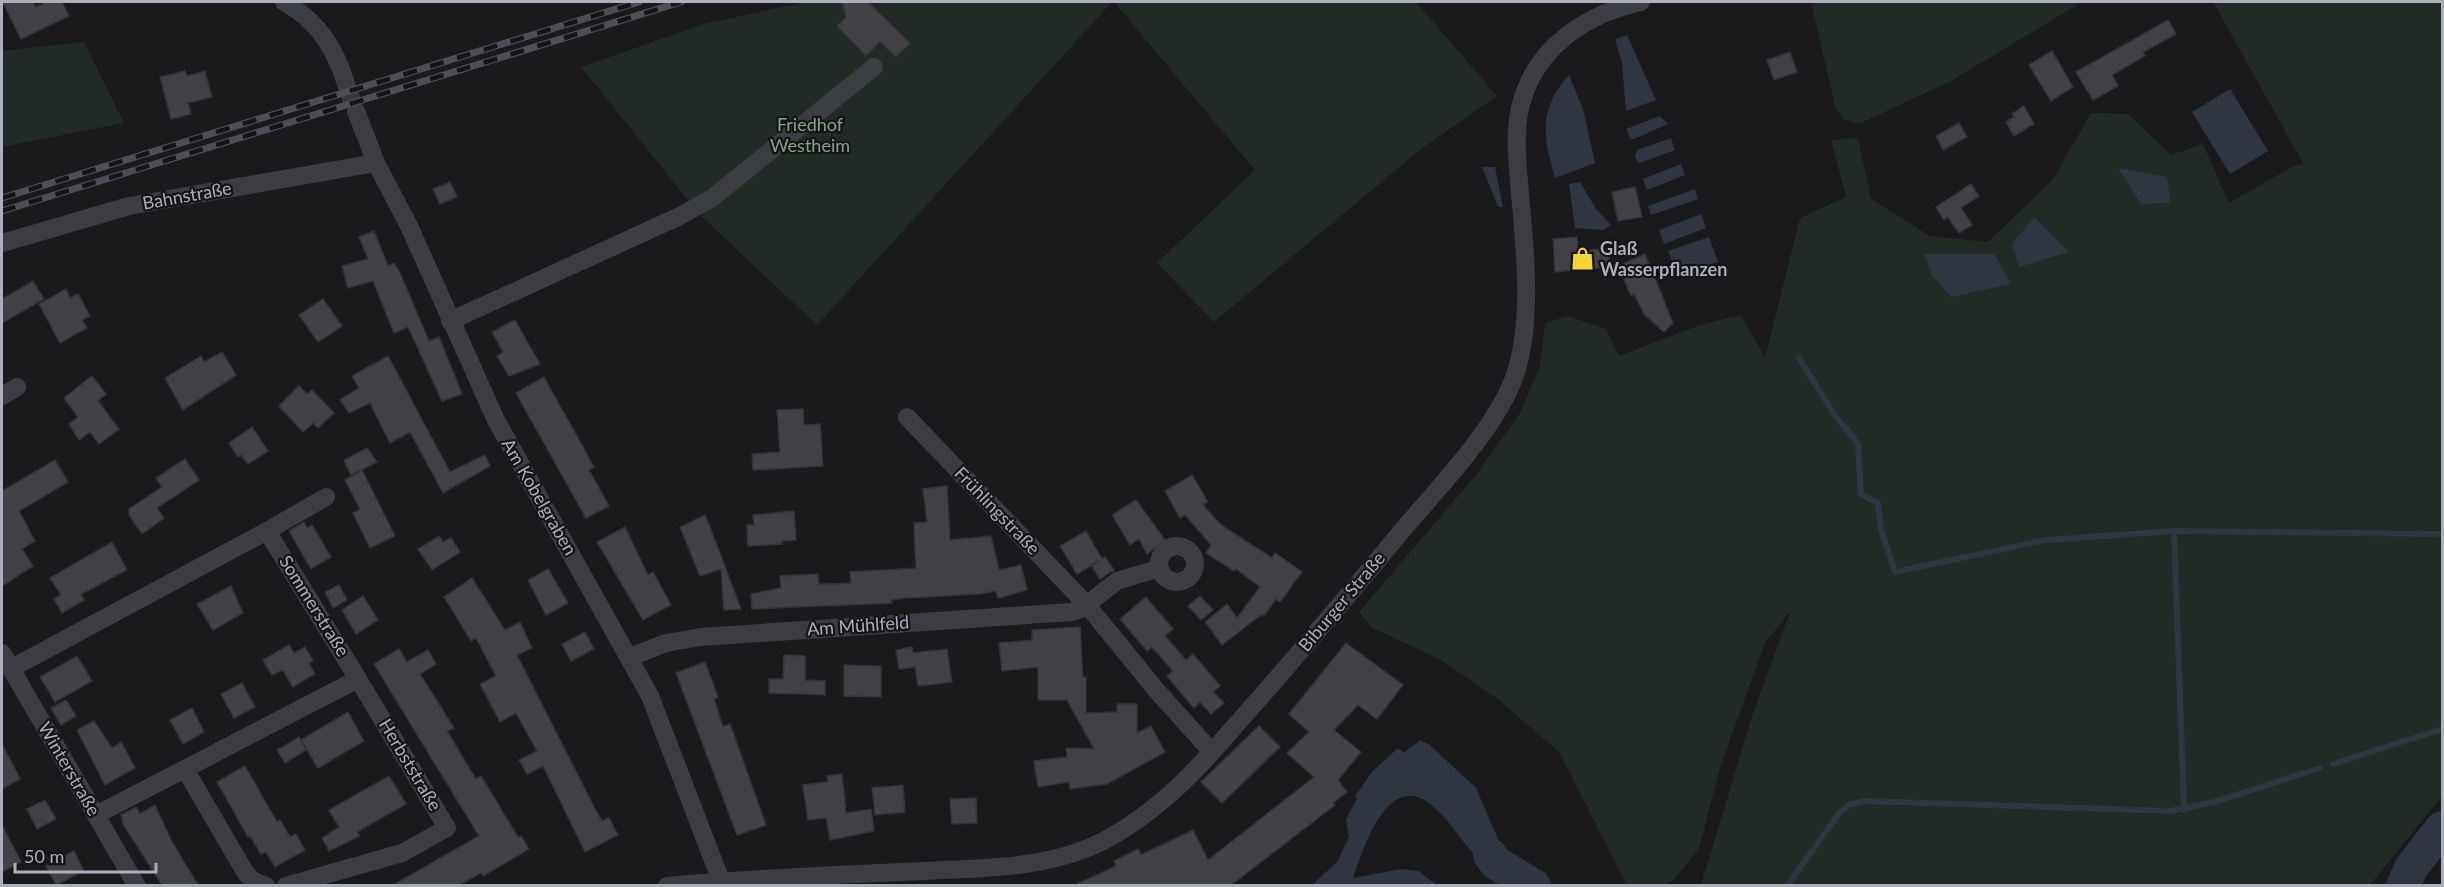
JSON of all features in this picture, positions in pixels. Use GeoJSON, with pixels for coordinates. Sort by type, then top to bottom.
{"type":"FeatureCollection","features":[{"type":"Feature","properties":{"kind":"street"},"geometry":{"type":"LineString","coordinates":[[284,2],[310,19],[321,32],[334,50],[346,84]]}},
{"type":"Feature","properties":{"kind":"street","name":"Biburger Straße"},"geometry":{"type":"LineString","coordinates":[[667,885],[722,884],[976,869],[1012,866],[1057,858],[1085,849],[1120,832],[1172,792],[1212,752],[1332,615],[1491,422],[1515,376],[1525,325],[1523,226],[1516,146],[1520,105],[1543,61],[1580,23],[1616,7],[1641,2]]}},
{"type":"Feature","properties":{"kind":"street"},"geometry":{"type":"LineString","coordinates":[[450,321],[680,216],[712,198],[874,67]]}},
{"type":"Feature","properties":{"kind":"street","name":"Am Kobelgraben"},"geometry":{"type":"LineString","coordinates":[[356,111],[376,163],[409,226],[496,420],[650,696],[722,884]]}},
{"type":"Feature","properties":{"kind":"street","name":"Bahnstraße"},"geometry":{"type":"LineString","coordinates":[[2,243],[129,206],[376,163]]}},
{"type":"Feature","properties":{"kind":"street","name":"Frühlingstraße"},"geometry":{"type":"LineString","coordinates":[[907,417],[1087,605],[1157,691],[1212,752]]}},
{"type":"Feature","properties":{"kind":"street"},"geometry":{"type":"LineString","coordinates":[[6,661],[267,531],[326,497]]}},
{"type":"Feature","properties":{"kind":"street","name":"Sommerstraße"},"geometry":{"type":"LineString","coordinates":[[96,815],[358,679],[267,531]]}},
{"type":"Feature","properties":{"kind":"street"},"geometry":{"type":"LineString","coordinates":[[1087,605],[1117,581],[1160,568]]}},
{"type":"Feature","properties":{"kind":"street","name":"Am Mühlfeld"},"geometry":{"type":"LineString","coordinates":[[630,657],[666,643],[701,637],[1060,614],[1072,612],[1087,605]]}},
{"type":"Feature","properties":{"kind":"street","name":"Winterstraße"},"geometry":{"type":"LineString","coordinates":[[6,661],[137,885]]}},
{"type":"Feature","properties":{"kind":"street","name":"Herbststraße"},"geometry":{"type":"LineString","coordinates":[[286,885],[402,853],[417,847],[447,828],[358,679]]}},
{"type":"Feature","properties":{"kind":"street"},"geometry":{"type":"LineString","coordinates":[[185,769],[245,872],[253,881],[266,885]]}},
{"type":"Feature","properties":{"kind":"green space","name":"Friedhof Westheim"},"geometry":{"type":"Polygon","coordinates":[[[805,2],[1112,2],[817,325],[700,215],[581,67],[704,24],[805,2]]]}},
{"type":"Feature","properties":{"kind":"green space"},"geometry":{"type":"Polygon","coordinates":[[[1114,2],[1416,2],[1497,96],[1421,149],[1214,322],[1157,263],[1255,170],[1114,2]]]}},
{"type":"Feature","properties":{"kind":"green space"},"geometry":{"type":"Polygon","coordinates":[[[1811,2],[2082,2],[1951,81],[1859,124],[1845,120],[1836,110],[1811,2]]]}},
{"type":"Feature","properties":{"kind":"green space"},"geometry":{"type":"Polygon","coordinates":[[[2213,2],[2442,2],[2442,796],[2370,885],[1701,885],[1753,713],[1790,612],[1765,643],[1720,768],[1699,848],[1674,880],[1666,885],[1626,884],[1559,752],[1499,700],[1441,660],[1371,627],[1359,612],[1476,475],[1520,413],[1540,365],[1545,323],[1568,316],[1606,329],[1619,356],[1700,325],[1741,315],[1765,358],[1800,218],[1846,197],[1831,140],[1858,138],[1871,199],[1930,236],[1988,242],[2053,179],[2091,113],[2128,114],[2171,155],[2203,144],[2229,203],[2303,163],[2213,2]]]}},
{"type":"Feature","properties":{"kind":"green space"},"geometry":{"type":"Polygon","coordinates":[[[84,42],[124,123],[2,147],[2,51],[84,42]]]}},
{"type":"Feature","properties":{"kind":"shaded area"},"geometry":{"type":"Polygon","coordinates":[[[1627,35],[1656,100],[1626,111],[1622,63],[1615,39],[1627,35]]]}},
{"type":"Feature","properties":{"kind":"shaded area"},"geometry":{"type":"Polygon","coordinates":[[[1569,75],[1583,109],[1595,163],[1555,178],[1548,149],[1546,124],[1552,100],[1569,75]]]}},
{"type":"Feature","properties":{"kind":"shaded area"},"geometry":{"type":"Polygon","coordinates":[[[2230,89],[2268,151],[2230,174],[2192,112],[2230,89]]]}},
{"type":"Feature","properties":{"kind":"shaded area"},"geometry":{"type":"Polygon","coordinates":[[[1660,116],[1668,124],[1631,140],[1626,129],[1660,116]]]}},
{"type":"Feature","properties":{"kind":"shaded area"},"geometry":{"type":"Polygon","coordinates":[[[1671,138],[1675,150],[1640,163],[1637,161],[1635,155],[1637,150],[1671,138]]]}},
{"type":"Feature","properties":{"kind":"shaded area"},"geometry":{"type":"Polygon","coordinates":[[[1681,164],[1685,175],[1647,190],[1643,179],[1681,164]]]}},
{"type":"Feature","properties":{"kind":"shaded area"},"geometry":{"type":"Polygon","coordinates":[[[1482,167],[1495,167],[1503,207],[1498,207],[1482,167]]]}},
{"type":"Feature","properties":{"kind":"shaded area"},"geometry":{"type":"Polygon","coordinates":[[[2118,168],[2167,177],[2171,203],[2141,204],[2118,168]]]}},
{"type":"Feature","properties":{"kind":"shaded area"},"geometry":{"type":"Polygon","coordinates":[[[1580,182],[1596,209],[1611,225],[1603,230],[1575,228],[1569,184],[1580,182]]]}},
{"type":"Feature","properties":{"kind":"shaded area"},"geometry":{"type":"Polygon","coordinates":[[[1695,189],[1698,199],[1651,215],[1648,206],[1695,189]]]}},
{"type":"Feature","properties":{"kind":"shaded area"},"geometry":{"type":"Polygon","coordinates":[[[1701,214],[1706,228],[1664,244],[1659,230],[1701,214]]]}},
{"type":"Feature","properties":{"kind":"shaded area"},"geometry":{"type":"Polygon","coordinates":[[[2034,217],[2069,252],[2019,267],[2012,244],[2034,217]]]}},
{"type":"Feature","properties":{"kind":"shaded area"},"geometry":{"type":"Polygon","coordinates":[[[1709,237],[1718,262],[1678,276],[1668,251],[1709,237]]]}},
{"type":"Feature","properties":{"kind":"shaded area"},"geometry":{"type":"Polygon","coordinates":[[[1924,254],[1994,254],[2011,284],[1951,297],[1932,275],[1924,254]]]}},
{"type":"Feature","properties":{"kind":"shaded area"},"geometry":{"type":"Polygon","coordinates":[[[1420,740],[1430,745],[1476,788],[1505,855],[1529,882],[1484,863],[1434,807],[1418,797],[1404,796],[1391,803],[1381,816],[1364,848],[1353,878],[1401,869],[1418,871],[1437,885],[1312,885],[1337,862],[1349,837],[1346,820],[1357,798],[1355,796],[1372,772],[1398,748],[1404,753],[1420,740]]]}},
{"type":"Feature","properties":{"kind":"building"},"geometry":{"type":"Polygon","coordinates":[[[3,2],[32,2],[36,7],[46,2],[62,2],[69,16],[21,39],[3,2]]]}},
{"type":"Feature","properties":{"kind":"building"},"geometry":{"type":"Polygon","coordinates":[[[842,2],[868,2],[910,43],[896,57],[880,42],[866,56],[837,26],[846,17],[842,2]]]}},
{"type":"Feature","properties":{"kind":"building"},"geometry":{"type":"Polygon","coordinates":[[[2168,20],[2176,34],[2143,52],[2145,56],[2112,75],[2118,86],[2093,100],[2076,72],[2168,20]]]}},
{"type":"Feature","properties":{"kind":"building"},"geometry":{"type":"Polygon","coordinates":[[[2052,51],[2073,87],[2051,101],[2029,65],[2052,51]]]}},
{"type":"Feature","properties":{"kind":"building"},"geometry":{"type":"Polygon","coordinates":[[[1790,52],[1797,72],[1774,80],[1767,60],[1790,52]]]}},
{"type":"Feature","properties":{"kind":"building"},"geometry":{"type":"Polygon","coordinates":[[[185,71],[187,76],[205,71],[212,97],[188,103],[191,114],[171,119],[160,77],[185,71]]]}},
{"type":"Feature","properties":{"kind":"building"},"geometry":{"type":"Polygon","coordinates":[[[2024,106],[2034,124],[2014,136],[2006,122],[2014,117],[2012,114],[2024,106]]]}},
{"type":"Feature","properties":{"kind":"building"},"geometry":{"type":"Polygon","coordinates":[[[1959,123],[1967,137],[1943,150],[1936,136],[1959,123]]]}},
{"type":"Feature","properties":{"kind":"building"},"geometry":{"type":"Polygon","coordinates":[[[450,182],[457,197],[440,204],[433,189],[450,182]]]}},
{"type":"Feature","properties":{"kind":"building"},"geometry":{"type":"Polygon","coordinates":[[[1971,184],[1979,196],[1961,208],[1972,225],[1959,233],[1948,217],[1944,220],[1936,207],[1971,184]]]}},
{"type":"Feature","properties":{"kind":"building"},"geometry":{"type":"Polygon","coordinates":[[[1635,187],[1642,217],[1618,221],[1612,192],[1635,187]]]}},
{"type":"Feature","properties":{"kind":"building"},"geometry":{"type":"Polygon","coordinates":[[[374,231],[388,266],[394,263],[400,273],[429,341],[439,337],[462,394],[442,401],[408,327],[394,333],[373,281],[348,288],[342,266],[368,259],[359,237],[374,231]]]}},
{"type":"Feature","properties":{"kind":"building"},"geometry":{"type":"Polygon","coordinates":[[[1577,237],[1578,251],[1609,248],[1609,267],[1555,272],[1553,239],[1577,237]]]}},
{"type":"Feature","properties":{"kind":"building"},"geometry":{"type":"Polygon","coordinates":[[[1645,254],[1673,323],[1664,332],[1644,314],[1634,294],[1631,296],[1618,266],[1645,254]]]}},
{"type":"Feature","properties":{"kind":"building"},"geometry":{"type":"Polygon","coordinates":[[[33,281],[44,299],[2,323],[2,299],[33,281]]]}},
{"type":"Feature","properties":{"kind":"building"},"geometry":{"type":"Polygon","coordinates":[[[66,289],[70,298],[78,294],[90,316],[82,320],[87,328],[60,343],[39,304],[66,289]]]}},
{"type":"Feature","properties":{"kind":"building"},"geometry":{"type":"Polygon","coordinates":[[[323,299],[342,326],[318,342],[299,315],[323,299]]]}},
{"type":"Feature","properties":{"kind":"building"},"geometry":{"type":"Polygon","coordinates":[[[515,320],[540,364],[509,376],[497,356],[503,352],[492,332],[515,320]]]}},
{"type":"Feature","properties":{"kind":"building"},"geometry":{"type":"Polygon","coordinates":[[[222,352],[236,375],[183,410],[165,378],[201,356],[204,362],[222,352]]]}},
{"type":"Feature","properties":{"kind":"building"},"geometry":{"type":"Polygon","coordinates":[[[388,356],[450,472],[485,455],[490,466],[443,493],[410,432],[390,443],[370,403],[349,413],[340,400],[359,388],[352,376],[371,365],[372,367],[388,356]]]}},
{"type":"Feature","properties":{"kind":"building"},"geometry":{"type":"Polygon","coordinates":[[[92,376],[106,394],[98,401],[119,429],[99,444],[90,432],[79,440],[69,424],[78,417],[64,398],[92,376]]]}},
{"type":"Feature","properties":{"kind":"building"},"geometry":{"type":"Polygon","coordinates":[[[544,377],[594,467],[589,470],[609,506],[586,518],[516,393],[544,377]]]}},
{"type":"Feature","properties":{"kind":"building"},"geometry":{"type":"Polygon","coordinates":[[[299,386],[307,394],[312,390],[334,413],[318,428],[313,423],[303,432],[279,406],[299,386]]]}},
{"type":"Feature","properties":{"kind":"building"},"geometry":{"type":"Polygon","coordinates":[[[803,409],[804,425],[820,424],[823,466],[753,470],[752,454],[780,452],[777,410],[803,409]]]}},
{"type":"Feature","properties":{"kind":"building"},"geometry":{"type":"Polygon","coordinates":[[[252,427],[268,451],[248,464],[241,455],[238,457],[229,443],[252,427]]]}},
{"type":"Feature","properties":{"kind":"building"},"geometry":{"type":"Polygon","coordinates":[[[367,448],[377,462],[351,475],[344,460],[367,448]]]}},
{"type":"Feature","properties":{"kind":"building"},"geometry":{"type":"Polygon","coordinates":[[[185,459],[199,480],[157,508],[164,518],[142,534],[129,515],[129,509],[162,487],[156,478],[185,459]]]}},
{"type":"Feature","properties":{"kind":"building"},"geometry":{"type":"Polygon","coordinates":[[[55,460],[68,482],[19,511],[35,541],[22,549],[33,566],[2,586],[2,491],[55,460]]]}},
{"type":"Feature","properties":{"kind":"building"},"geometry":{"type":"Polygon","coordinates":[[[362,470],[395,536],[370,548],[353,513],[360,509],[345,480],[362,470]]]}},
{"type":"Feature","properties":{"kind":"building"},"geometry":{"type":"Polygon","coordinates":[[[1192,475],[1208,502],[1203,505],[1221,525],[1272,558],[1275,553],[1302,572],[1280,602],[1276,599],[1264,616],[1262,614],[1222,645],[1205,622],[1227,604],[1237,618],[1260,587],[1236,569],[1234,571],[1206,553],[1211,545],[1185,515],[1180,518],[1165,491],[1192,475]]]}},
{"type":"Feature","properties":{"kind":"building"},"geometry":{"type":"Polygon","coordinates":[[[947,486],[950,540],[991,536],[999,570],[1021,565],[1027,590],[998,598],[996,591],[907,598],[891,600],[892,603],[752,609],[751,594],[781,588],[780,576],[818,574],[819,584],[835,584],[851,583],[850,572],[916,568],[914,523],[927,522],[923,489],[947,486]]]}},
{"type":"Feature","properties":{"kind":"building"},"geometry":{"type":"Polygon","coordinates":[[[1136,500],[1165,540],[1147,554],[1139,539],[1130,545],[1112,515],[1136,500]]]}},
{"type":"Feature","properties":{"kind":"building"},"geometry":{"type":"Polygon","coordinates":[[[794,511],[796,540],[782,541],[782,544],[748,546],[747,525],[754,525],[753,515],[794,511]]]}},
{"type":"Feature","properties":{"kind":"building"},"geometry":{"type":"Polygon","coordinates":[[[705,515],[741,609],[724,610],[721,569],[700,576],[680,527],[705,515]]]}},
{"type":"Feature","properties":{"kind":"building"},"geometry":{"type":"Polygon","coordinates":[[[304,522],[307,528],[312,525],[331,557],[311,569],[289,531],[304,522]]]}},
{"type":"Feature","properties":{"kind":"building"},"geometry":{"type":"Polygon","coordinates":[[[625,527],[648,575],[653,572],[671,605],[643,620],[597,542],[625,527]]]}},
{"type":"Feature","properties":{"kind":"building"},"geometry":{"type":"Polygon","coordinates":[[[1086,531],[1102,559],[1105,557],[1114,570],[1100,579],[1091,566],[1077,574],[1060,546],[1086,531]]]}},
{"type":"Feature","properties":{"kind":"building"},"geometry":{"type":"Polygon","coordinates":[[[439,536],[443,542],[451,538],[460,552],[432,570],[418,549],[439,536]]]}},
{"type":"Feature","properties":{"kind":"building"},"geometry":{"type":"Polygon","coordinates":[[[112,542],[127,570],[81,594],[84,600],[62,613],[54,599],[61,595],[50,578],[112,542]]]}},
{"type":"Feature","properties":{"kind":"building"},"geometry":{"type":"Polygon","coordinates":[[[548,569],[568,603],[546,615],[528,580],[548,569]]]}},
{"type":"Feature","properties":{"kind":"building"},"geometry":{"type":"Polygon","coordinates":[[[472,578],[505,630],[520,622],[532,648],[517,655],[596,811],[602,821],[609,818],[618,835],[585,852],[543,766],[527,774],[519,760],[537,751],[516,713],[500,722],[480,684],[496,676],[476,638],[471,641],[444,597],[472,578]]]}},
{"type":"Feature","properties":{"kind":"building"},"geometry":{"type":"Polygon","coordinates":[[[339,585],[347,600],[333,608],[325,592],[339,585]]]}},
{"type":"Feature","properties":{"kind":"building"},"geometry":{"type":"Polygon","coordinates":[[[231,586],[243,613],[213,630],[197,604],[231,586]]]}},
{"type":"Feature","properties":{"kind":"building"},"geometry":{"type":"Polygon","coordinates":[[[363,596],[378,620],[356,634],[342,610],[363,596]]]}},
{"type":"Feature","properties":{"kind":"building"},"geometry":{"type":"Polygon","coordinates":[[[1200,596],[1213,610],[1201,620],[1188,606],[1200,596]]]}},
{"type":"Feature","properties":{"kind":"building"},"geometry":{"type":"Polygon","coordinates":[[[1146,597],[1173,629],[1165,636],[1186,660],[1193,654],[1220,686],[1213,692],[1224,703],[1211,714],[1200,702],[1194,708],[1167,676],[1173,671],[1152,647],[1147,651],[1120,619],[1146,597]]]}},
{"type":"Feature","properties":{"kind":"building"},"geometry":{"type":"Polygon","coordinates":[[[1080,627],[1083,677],[1086,677],[1086,713],[1117,712],[1117,704],[1137,704],[1137,733],[1151,726],[1165,752],[1107,784],[1070,789],[1069,782],[1038,787],[1034,761],[1067,757],[1066,748],[1094,749],[1067,700],[1038,700],[1038,667],[1002,671],[999,643],[1032,640],[1032,630],[1080,627]]]}},
{"type":"Feature","properties":{"kind":"building"},"geometry":{"type":"Polygon","coordinates":[[[585,632],[594,649],[571,661],[562,644],[585,632]]]}},
{"type":"Feature","properties":{"kind":"building"},"geometry":{"type":"Polygon","coordinates":[[[1346,643],[1403,685],[1377,719],[1358,705],[1334,730],[1361,752],[1338,780],[1347,792],[1333,803],[1335,805],[1231,885],[1075,885],[1116,866],[1114,861],[1138,849],[1141,855],[1193,830],[1208,860],[1314,777],[1287,753],[1309,732],[1289,714],[1346,643]]]}},
{"type":"Feature","properties":{"kind":"building"},"geometry":{"type":"Polygon","coordinates":[[[289,645],[294,653],[305,647],[313,661],[309,663],[315,674],[293,687],[283,670],[272,675],[263,660],[289,645]]]}},
{"type":"Feature","properties":{"kind":"building"},"geometry":{"type":"Polygon","coordinates":[[[912,647],[913,653],[947,649],[952,682],[918,686],[915,667],[899,669],[896,650],[912,647]]]}},
{"type":"Feature","properties":{"kind":"building"},"geometry":{"type":"Polygon","coordinates":[[[399,649],[407,662],[428,650],[436,664],[420,674],[454,728],[447,731],[476,779],[481,776],[518,837],[521,836],[529,849],[483,876],[481,873],[459,885],[393,885],[479,836],[374,664],[399,649]]]}},
{"type":"Feature","properties":{"kind":"building"},"geometry":{"type":"Polygon","coordinates":[[[784,655],[805,656],[805,680],[825,681],[825,695],[769,693],[769,679],[783,679],[784,655]]]}},
{"type":"Feature","properties":{"kind":"building"},"geometry":{"type":"Polygon","coordinates":[[[77,656],[92,681],[55,702],[40,677],[77,656]]]}},
{"type":"Feature","properties":{"kind":"building"},"geometry":{"type":"Polygon","coordinates":[[[705,662],[718,697],[714,699],[723,727],[730,724],[766,825],[737,835],[676,673],[705,662]]]}},
{"type":"Feature","properties":{"kind":"building"},"geometry":{"type":"Polygon","coordinates":[[[844,665],[881,666],[881,697],[844,696],[844,665]]]}},
{"type":"Feature","properties":{"kind":"building"},"geometry":{"type":"Polygon","coordinates":[[[242,683],[255,707],[234,718],[221,694],[242,683]]]}},
{"type":"Feature","properties":{"kind":"building"},"geometry":{"type":"Polygon","coordinates":[[[66,700],[76,716],[61,725],[51,708],[66,700]]]}},
{"type":"Feature","properties":{"kind":"building"},"geometry":{"type":"Polygon","coordinates":[[[192,708],[204,732],[183,744],[170,720],[192,708]]]}},
{"type":"Feature","properties":{"kind":"building"},"geometry":{"type":"Polygon","coordinates":[[[348,712],[364,741],[318,768],[301,740],[348,712]]]}},
{"type":"Feature","properties":{"kind":"building"},"geometry":{"type":"Polygon","coordinates":[[[94,721],[112,748],[121,742],[135,768],[105,785],[77,730],[94,721]]]}},
{"type":"Feature","properties":{"kind":"building"},"geometry":{"type":"Polygon","coordinates":[[[1259,726],[1280,747],[1222,803],[1201,782],[1259,726]]]}},
{"type":"Feature","properties":{"kind":"building"},"geometry":{"type":"Polygon","coordinates":[[[299,737],[306,750],[285,763],[277,750],[299,737]]]}},
{"type":"Feature","properties":{"kind":"building"},"geometry":{"type":"Polygon","coordinates":[[[2,744],[20,779],[2,789],[2,744]]]}},
{"type":"Feature","properties":{"kind":"building"},"geometry":{"type":"Polygon","coordinates":[[[245,766],[277,822],[280,820],[290,837],[296,834],[305,850],[275,867],[266,852],[261,854],[250,836],[248,837],[217,782],[245,766]]]}},
{"type":"Feature","properties":{"kind":"building"},"geometry":{"type":"Polygon","coordinates":[[[842,774],[846,813],[871,809],[874,831],[830,840],[826,818],[808,820],[803,785],[828,782],[827,776],[842,774]]]}},
{"type":"Feature","properties":{"kind":"building"},"geometry":{"type":"Polygon","coordinates":[[[389,776],[406,804],[357,832],[360,836],[329,851],[322,838],[339,827],[329,810],[389,776]]]}},
{"type":"Feature","properties":{"kind":"building"},"geometry":{"type":"Polygon","coordinates":[[[903,785],[905,812],[875,815],[872,788],[903,785]]]}},
{"type":"Feature","properties":{"kind":"building"},"geometry":{"type":"Polygon","coordinates":[[[976,798],[977,823],[952,824],[950,799],[976,798]]]}},
{"type":"Feature","properties":{"kind":"building"},"geometry":{"type":"Polygon","coordinates":[[[45,800],[56,819],[37,829],[27,809],[45,800]]]}},
{"type":"Feature","properties":{"kind":"building"},"geometry":{"type":"Polygon","coordinates":[[[155,805],[172,842],[198,885],[162,885],[123,824],[121,815],[136,807],[140,814],[155,805]]]}},
{"type":"Feature","properties":{"kind":"building"},"geometry":{"type":"Polygon","coordinates":[[[2,825],[21,862],[2,872],[2,825]]]}},
{"type":"Feature","properties":{"kind":"building"},"geometry":{"type":"Polygon","coordinates":[[[74,851],[84,871],[56,885],[46,866],[74,851]]]}},
{"type":"Feature","properties":{"kind":"waterway"},"geometry":{"type":"LineString","coordinates":[[1799,358],[1834,414],[1858,444],[1861,494],[1878,503],[1881,530],[1895,572],[2046,540],[2174,531]]}},
{"type":"Feature","properties":{"kind":"waterway"},"geometry":{"type":"LineString","coordinates":[[2184,810],[2174,531],[2442,534]]}},
{"type":"Feature","properties":{"kind":"waterway"},"geometry":{"type":"LineString","coordinates":[[2333,764],[2442,729]]}},
{"type":"Feature","properties":{"kind":"waterway"},"geometry":{"type":"LineString","coordinates":[[1787,886],[1840,812],[1849,805],[1864,801],[2170,811],[2214,802],[2320,768]]}},
{"type":"Feature","properties":{"kind":"waterway"},"geometry":{"type":"LineString","coordinates":[[2403,886],[2411,868],[2442,828]]}},
{"type":"Feature","properties":{"kind":"waterway"},"geometry":{"type":"LineString","coordinates":[[1490,855],[1496,863],[1534,886]]}},
{"type":"Feature","properties":{"kind":"tunnel"},"geometry":{"type":"LineString","coordinates":[[346,84],[356,111]]}},
{"type":"Feature","properties":{"kind":"railway"},"geometry":{"type":"LineString","coordinates":[[2,198],[639,2]]}},
{"type":"Feature","properties":{"kind":"railway"},"geometry":{"type":"LineString","coordinates":[[2,211],[681,2]]}},
{"type":"Feature","properties":{"kind":"place","name":"Glaß Wasserpflanzen"},"geometry":{"type":"Point","coordinates":[1582,259]}}]}
